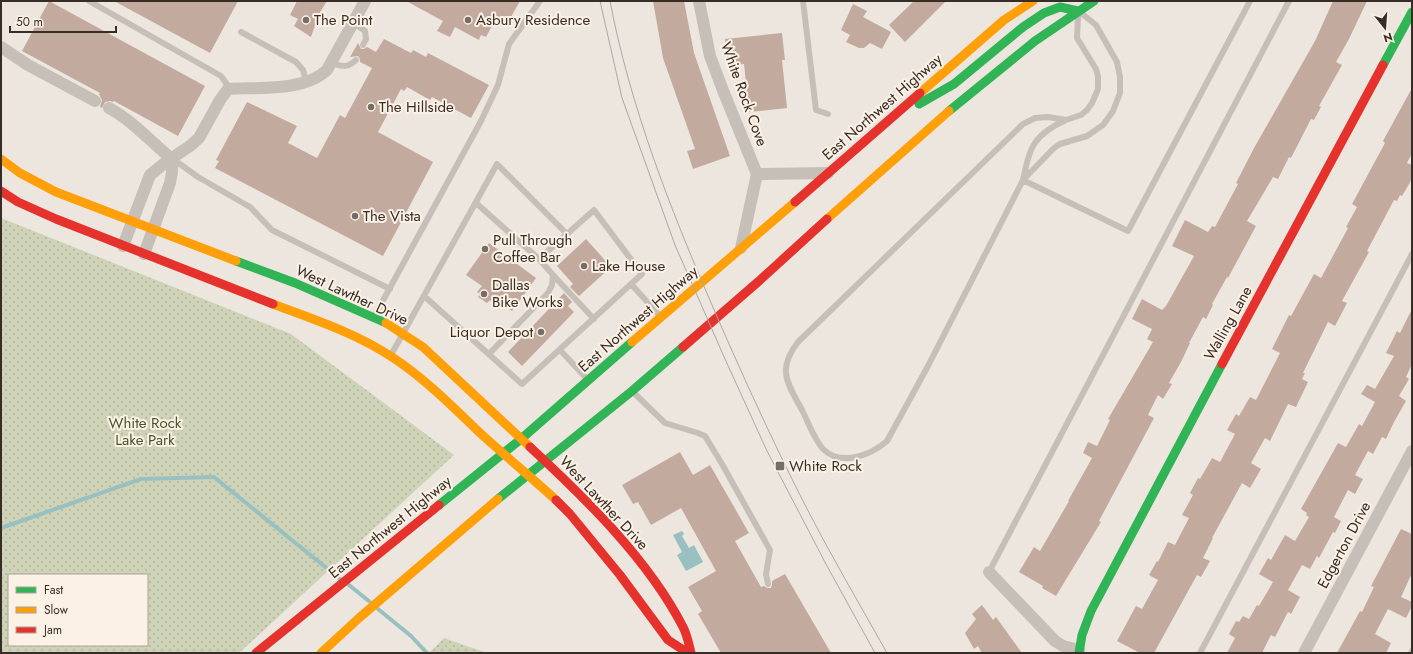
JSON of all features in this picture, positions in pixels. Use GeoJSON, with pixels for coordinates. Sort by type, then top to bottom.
{"type":"FeatureCollection","features":[{"type":"Feature","properties":{"kind":"street"},"geometry":{"type":"LineString","coordinates":[[123,246],[150,175],[199,138],[220,100],[228,89],[286,86],[306,81],[323,74],[331,63],[365,1]]}},
{"type":"Feature","properties":{"kind":"street","name":"White Rock Cove"},"geometry":{"type":"LineString","coordinates":[[699,1],[710,56],[757,174]]}},
{"type":"Feature","properties":{"kind":"street","name":"East Northwest Highway"},"geometry":{"type":"LineString","coordinates":[[256,653],[521,439],[950,66],[1004,20],[1033,1]]}},
{"type":"Feature","properties":{"kind":"street"},"geometry":{"type":"LineString","coordinates":[[1078,11],[1080,1]]}},
{"type":"Feature","properties":{"kind":"street"},"geometry":{"type":"LineString","coordinates":[[321,653],[359,618],[527,475],[632,391],[759,281],[860,189],[945,115],[1035,41],[1094,1]]}},
{"type":"Feature","properties":{"kind":"street"},"geometry":{"type":"LineString","coordinates":[[889,120],[954,84],[1023,27],[1044,13],[1060,7],[1078,11]]}},
{"type":"Feature","properties":{"kind":"street","name":"Walling Lane"},"geometry":{"type":"LineString","coordinates":[[1079,651],[1082,635],[1095,604],[1216,375],[1412,12]]}},
{"type":"Feature","properties":{"kind":"street"},"geometry":{"type":"LineString","coordinates":[[1,47],[28,65],[95,101]]}},
{"type":"Feature","properties":{"kind":"street"},"geometry":{"type":"LineString","coordinates":[[109,108],[122,115],[138,128],[153,144],[172,159]]}},
{"type":"Feature","properties":{"kind":"street","name":"West Lawther Drive"},"geometry":{"type":"LineString","coordinates":[[1,159],[20,173],[56,192],[295,283],[374,317],[403,333],[423,347],[594,509],[638,559],[647,591],[668,640],[690,653]]}},
{"type":"Feature","properties":{"kind":"street"},"geometry":{"type":"LineString","coordinates":[[144,254],[170,183],[172,159]]}},
{"type":"Feature","properties":{"kind":"street"},"geometry":{"type":"LineString","coordinates":[[741,249],[757,174],[828,173]]}},
{"type":"Feature","properties":{"kind":"street","name":"West Lawther Drive"},"geometry":{"type":"LineString","coordinates":[[1,191],[18,202],[123,246],[358,338],[390,356],[420,377],[440,394],[503,454],[570,514],[684,628],[690,653]]}},
{"type":"Feature","properties":{"kind":"street","name":"Edgerton Drive"},"geometry":{"type":"LineString","coordinates":[[1304,653],[1412,452]]}},
{"type":"Feature","properties":{"kind":"street"},"geometry":{"type":"LineString","coordinates":[[989,572],[1055,641],[1063,646],[1079,651]]}},
{"type":"Feature","properties":{"kind":"lane"},"geometry":{"type":"LineString","coordinates":[[89,1],[221,76],[228,89]]}},
{"type":"Feature","properties":{"kind":"lane"},"geometry":{"type":"LineString","coordinates":[[374,317],[482,121],[498,85],[509,44],[540,1]]}},
{"type":"Feature","properties":{"kind":"lane"},"geometry":{"type":"LineString","coordinates":[[804,1],[816,110],[828,114]]}},
{"type":"Feature","properties":{"kind":"lane"},"geometry":{"type":"LineString","coordinates":[[1023,180],[1128,231],[1250,1]]}},
{"type":"Feature","properties":{"kind":"lane"},"geometry":{"type":"LineString","coordinates":[[989,572],[1289,1]]}},
{"type":"Feature","properties":{"kind":"lane"},"geometry":{"type":"LineString","coordinates":[[1066,120],[1048,117],[1035,118],[1023,124],[798,342],[788,358],[786,372],[787,380],[819,443],[830,454],[845,458],[863,455],[881,446],[887,441],[928,366],[1023,180],[1028,155],[1034,143],[1045,132],[1057,124],[1081,115],[1092,103],[1098,89],[1098,76],[1096,69],[1077,38],[1078,11]]}},
{"type":"Feature","properties":{"kind":"lane"},"geometry":{"type":"LineString","coordinates":[[1023,180],[1054,148],[1060,144],[1087,136],[1104,124],[1113,111],[1118,100],[1121,86],[1117,62],[1096,25],[1078,11]]}},
{"type":"Feature","properties":{"kind":"lane"},"geometry":{"type":"LineString","coordinates":[[354,23],[365,32],[366,39],[363,45]]}},
{"type":"Feature","properties":{"kind":"lane"},"geometry":{"type":"LineString","coordinates":[[241,32],[296,62],[303,70],[306,81]]}},
{"type":"Feature","properties":{"kind":"lane"},"geometry":{"type":"LineString","coordinates":[[331,63],[350,66],[356,60]]}},
{"type":"Feature","properties":{"kind":"lane"},"geometry":{"type":"LineString","coordinates":[[172,159],[198,177],[250,207],[272,230],[390,289]]}},
{"type":"Feature","properties":{"kind":"lane"},"geometry":{"type":"LineString","coordinates":[[390,356],[497,164],[567,234]]}},
{"type":"Feature","properties":{"kind":"lane"},"geometry":{"type":"LineString","coordinates":[[476,203],[539,259],[594,319]]}},
{"type":"Feature","properties":{"kind":"lane"},"geometry":{"type":"LineString","coordinates":[[424,296],[522,384],[642,274],[594,210],[539,259]]}},
{"type":"Feature","properties":{"kind":"lane"},"geometry":{"type":"LineString","coordinates":[[1200,653],[1412,254]]}},
{"type":"Feature","properties":{"kind":"lane"},"geometry":{"type":"LineString","coordinates":[[490,354],[548,293],[552,285],[553,275]]}},
{"type":"Feature","properties":{"kind":"lane"},"geometry":{"type":"LineString","coordinates":[[631,284],[661,318]]}},
{"type":"Feature","properties":{"kind":"lane"},"geometry":{"type":"LineString","coordinates":[[560,350],[588,380]]}},
{"type":"Feature","properties":{"kind":"lane"},"geometry":{"type":"LineString","coordinates":[[632,391],[666,423],[705,436],[770,550],[766,574],[768,584]]}},
{"type":"Feature","properties":{"kind":"green space","name":"White Rock Lake Park"},"geometry":{"type":"Polygon","coordinates":[[[1,218],[291,334],[454,455],[239,653],[1,653],[1,218]]]}},
{"type":"Feature","properties":{"kind":"green space"},"geometry":{"type":"Polygon","coordinates":[[[444,638],[487,653],[429,653],[444,638]]]}},
{"type":"Feature","properties":{"kind":"water"},"geometry":{"type":"Polygon","coordinates":[[[682,531],[684,534],[682,536],[689,548],[694,545],[703,562],[686,571],[677,555],[682,552],[673,535],[682,531]]]}},
{"type":"Feature","properties":{"kind":"building"},"geometry":{"type":"Polygon","coordinates":[[[49,1],[205,86],[178,136],[114,101],[105,102],[102,108],[100,107],[102,100],[99,94],[100,93],[22,51],[49,1]]]}},
{"type":"Feature","properties":{"kind":"building"},"geometry":{"type":"Polygon","coordinates":[[[114,1],[238,1],[210,53],[114,1]]]}},
{"type":"Feature","properties":{"kind":"building","name":"The Point"},"geometry":{"type":"Polygon","coordinates":[[[297,1],[327,1],[319,14],[311,37],[294,26],[298,19],[290,15],[297,1]]]}},
{"type":"Feature","properties":{"kind":"building","name":"Asbury Residence"},"geometry":{"type":"Polygon","coordinates":[[[406,1],[520,1],[507,24],[496,18],[486,37],[481,35],[479,40],[455,27],[450,37],[437,31],[443,21],[406,1]]]}},
{"type":"Feature","properties":{"kind":"building"},"geometry":{"type":"Polygon","coordinates":[[[653,1],[684,1],[694,53],[730,156],[693,169],[687,151],[695,149],[663,58],[653,1]]]}},
{"type":"Feature","properties":{"kind":"building"},"geometry":{"type":"Polygon","coordinates":[[[914,1],[946,1],[905,42],[889,25],[914,1]]]}},
{"type":"Feature","properties":{"kind":"building"},"geometry":{"type":"Polygon","coordinates":[[[1333,1],[1367,1],[1336,62],[1342,65],[1319,106],[1321,107],[1314,120],[1311,119],[1291,158],[1289,157],[1278,179],[1273,177],[1247,221],[1256,226],[1212,304],[1213,305],[1206,319],[1203,317],[1189,343],[1181,362],[1169,383],[1172,384],[1163,399],[1158,395],[1148,415],[1154,418],[1099,521],[1101,522],[1056,596],[1042,588],[1043,586],[1019,572],[1034,547],[1040,551],[1092,458],[1083,453],[1088,442],[1097,446],[1110,420],[1108,419],[1153,342],[1147,339],[1152,329],[1132,319],[1142,299],[1162,310],[1166,306],[1194,256],[1172,246],[1185,220],[1208,232],[1212,226],[1215,227],[1238,184],[1236,183],[1254,148],[1315,41],[1333,1]]]}},
{"type":"Feature","properties":{"kind":"building"},"geometry":{"type":"Polygon","coordinates":[[[853,4],[867,11],[863,17],[891,32],[882,49],[870,43],[864,48],[859,48],[846,42],[850,35],[841,30],[853,4]]]}},
{"type":"Feature","properties":{"kind":"building"},"geometry":{"type":"Polygon","coordinates":[[[782,33],[785,60],[782,60],[787,108],[749,112],[744,64],[728,66],[725,39],[782,33]]]}},
{"type":"Feature","properties":{"kind":"building","name":"The Vista"},"geometry":{"type":"Polygon","coordinates":[[[384,39],[411,53],[413,50],[426,57],[428,53],[489,85],[471,118],[432,97],[430,100],[407,87],[404,91],[401,89],[378,132],[433,162],[383,256],[215,168],[219,161],[216,160],[247,102],[297,126],[288,143],[317,158],[340,115],[345,118],[372,68],[360,62],[358,56],[350,57],[358,43],[361,49],[367,47],[376,52],[384,39]]]}},
{"type":"Feature","properties":{"kind":"building"},"geometry":{"type":"Polygon","coordinates":[[[1412,88],[1412,153],[1407,163],[1412,165],[1412,179],[1402,196],[1400,195],[1397,201],[1394,200],[1367,251],[1369,252],[1342,301],[1347,303],[1335,326],[1328,322],[1303,373],[1305,373],[1302,379],[1308,382],[1296,407],[1288,404],[1270,441],[1265,438],[1251,463],[1261,469],[1250,488],[1242,483],[1212,538],[1203,558],[1210,561],[1201,577],[1197,575],[1154,653],[1140,653],[1117,641],[1136,606],[1142,609],[1158,580],[1149,575],[1157,561],[1158,562],[1168,542],[1175,545],[1189,518],[1182,515],[1193,495],[1190,493],[1198,478],[1200,479],[1212,458],[1220,462],[1235,434],[1227,430],[1236,414],[1239,416],[1250,397],[1256,400],[1280,353],[1272,349],[1289,315],[1291,316],[1314,274],[1321,278],[1348,228],[1346,227],[1357,207],[1352,204],[1385,143],[1383,141],[1412,88]]]}},
{"type":"Feature","properties":{"kind":"building","name":"Lake House"},"geometry":{"type":"Polygon","coordinates":[[[586,239],[611,267],[579,296],[570,287],[573,284],[557,266],[586,239]]]}},
{"type":"Feature","properties":{"kind":"building"},"geometry":{"type":"Polygon","coordinates":[[[489,243],[536,278],[512,311],[495,299],[492,303],[490,300],[487,303],[478,297],[480,294],[477,292],[482,286],[466,275],[489,243]]]}},
{"type":"Feature","properties":{"kind":"building","name":"Liquor Depot"},"geometry":{"type":"Polygon","coordinates":[[[564,293],[572,302],[568,306],[574,312],[522,366],[508,352],[564,293]]]}},
{"type":"Feature","properties":{"kind":"building"},"geometry":{"type":"Polygon","coordinates":[[[1412,309],[1412,364],[1406,377],[1409,379],[1399,396],[1406,401],[1386,439],[1382,437],[1373,454],[1368,451],[1355,475],[1363,479],[1355,494],[1348,490],[1334,517],[1341,521],[1335,533],[1333,532],[1319,558],[1317,556],[1310,569],[1302,565],[1288,590],[1300,597],[1291,614],[1288,612],[1275,637],[1271,635],[1262,653],[1227,653],[1235,638],[1229,634],[1236,621],[1239,622],[1243,616],[1249,619],[1257,605],[1259,606],[1273,582],[1259,574],[1268,558],[1271,560],[1285,535],[1295,541],[1309,517],[1306,515],[1307,513],[1301,509],[1338,443],[1346,447],[1359,424],[1362,426],[1375,402],[1361,394],[1367,385],[1375,389],[1394,356],[1386,353],[1397,331],[1400,333],[1412,309]]]}},
{"type":"Feature","properties":{"kind":"building"},"geometry":{"type":"Polygon","coordinates":[[[680,452],[693,475],[710,465],[749,533],[735,541],[761,587],[764,586],[771,588],[772,581],[785,574],[831,653],[721,653],[698,614],[702,611],[688,587],[716,571],[681,508],[651,525],[638,502],[633,504],[622,485],[680,452]]]}},
{"type":"Feature","properties":{"kind":"building"},"geometry":{"type":"Polygon","coordinates":[[[1401,529],[1412,534],[1412,573],[1401,597],[1412,602],[1412,606],[1406,618],[1388,609],[1375,634],[1391,643],[1386,653],[1337,653],[1360,611],[1362,612],[1374,587],[1371,586],[1401,529]]]}},
{"type":"Feature","properties":{"kind":"building"},"geometry":{"type":"Polygon","coordinates":[[[982,605],[993,620],[996,617],[1022,653],[982,653],[978,646],[974,649],[965,633],[976,619],[972,614],[982,605]]]}},
{"type":"Feature","properties":{"kind":"waterway"},"geometry":{"type":"LineString","coordinates":[[1,528],[141,479],[214,477],[340,579]]}},
{"type":"Feature","properties":{"kind":"waterway"},"geometry":{"type":"LineString","coordinates":[[349,585],[370,602]]}},
{"type":"Feature","properties":{"kind":"waterway"},"geometry":{"type":"LineString","coordinates":[[378,609],[411,636],[427,653]]}},
{"type":"Feature","properties":{"kind":"tram line"},"geometry":{"type":"LineString","coordinates":[[600,1],[622,98],[675,245],[767,451],[827,566],[875,653]]}},
{"type":"Feature","properties":{"kind":"tram line"},"geometry":{"type":"LineString","coordinates":[[610,1],[618,40],[640,118],[667,194],[696,268],[745,380],[792,479],[824,541],[887,653]]}},
{"type":"Feature","properties":{"kind":"traffic: fast"},"geometry":{"type":"LineString","coordinates":[[949,111],[1035,41],[1094,1]]}},
{"type":"Feature","properties":{"kind":"traffic: fast"},"geometry":{"type":"LineString","coordinates":[[919,104],[954,84],[1023,27],[1044,13],[1060,7],[1078,11]]}},
{"type":"Feature","properties":{"kind":"traffic: fast"},"geometry":{"type":"LineString","coordinates":[[1383,65],[1412,12]]}},
{"type":"Feature","properties":{"kind":"traffic: fast"},"geometry":{"type":"LineString","coordinates":[[236,261],[295,283],[386,323]]}},
{"type":"Feature","properties":{"kind":"traffic: fast"},"geometry":{"type":"LineString","coordinates":[[439,505],[521,439],[632,342]]}},
{"type":"Feature","properties":{"kind":"traffic: fast"},"geometry":{"type":"LineString","coordinates":[[498,499],[632,391],[683,347]]}},
{"type":"Feature","properties":{"kind":"traffic: fast"},"geometry":{"type":"LineString","coordinates":[[1079,653],[1082,635],[1091,611],[1222,364]]}},
{"type":"Feature","properties":{"kind":"traffic: slow"},"geometry":{"type":"LineString","coordinates":[[920,93],[1004,20],[1033,1]]}},
{"type":"Feature","properties":{"kind":"traffic: slow"},"geometry":{"type":"LineString","coordinates":[[827,219],[949,111]]}},
{"type":"Feature","properties":{"kind":"traffic: slow"},"geometry":{"type":"LineString","coordinates":[[1,159],[20,173],[56,192],[236,261]]}},
{"type":"Feature","properties":{"kind":"traffic: slow"},"geometry":{"type":"LineString","coordinates":[[632,342],[795,202]]}},
{"type":"Feature","properties":{"kind":"traffic: slow"},"geometry":{"type":"LineString","coordinates":[[273,304],[349,334],[378,348],[404,365],[437,392],[488,441],[556,500]]}},
{"type":"Feature","properties":{"kind":"traffic: slow"},"geometry":{"type":"LineString","coordinates":[[386,323],[423,347],[530,447]]}},
{"type":"Feature","properties":{"kind":"traffic: slow"},"geometry":{"type":"LineString","coordinates":[[321,653],[359,618],[498,499]]}},
{"type":"Feature","properties":{"kind":"traffic: jam"},"geometry":{"type":"LineString","coordinates":[[1222,364],[1383,65]]}},
{"type":"Feature","properties":{"kind":"traffic: jam"},"geometry":{"type":"LineString","coordinates":[[795,202],[920,93]]}},
{"type":"Feature","properties":{"kind":"traffic: jam"},"geometry":{"type":"LineString","coordinates":[[1,191],[18,202],[56,219],[273,304]]}},
{"type":"Feature","properties":{"kind":"traffic: jam"},"geometry":{"type":"LineString","coordinates":[[683,347],[827,219]]}},
{"type":"Feature","properties":{"kind":"traffic: jam"},"geometry":{"type":"LineString","coordinates":[[530,447],[593,508],[634,554],[652,577],[669,602],[684,630],[691,653]]}},
{"type":"Feature","properties":{"kind":"traffic: jam"},"geometry":{"type":"LineString","coordinates":[[556,500],[570,514],[620,575],[668,640],[688,653]]}},
{"type":"Feature","properties":{"kind":"traffic: jam"},"geometry":{"type":"LineString","coordinates":[[256,653],[439,505]]}},
{"type":"Feature","properties":{"kind":"place","name":"The Point"},"geometry":{"type":"Point","coordinates":[306,20]}},
{"type":"Feature","properties":{"kind":"place","name":"Asbury Residence"},"geometry":{"type":"Point","coordinates":[468,20]}},
{"type":"Feature","properties":{"kind":"place","name":"The Hillside"},"geometry":{"type":"Point","coordinates":[371,107]}},
{"type":"Feature","properties":{"kind":"place","name":"The Vista"},"geometry":{"type":"Point","coordinates":[355,216]}},
{"type":"Feature","properties":{"kind":"place","name":"Pull Through Coffee Bar"},"geometry":{"type":"Point","coordinates":[485,249]}},
{"type":"Feature","properties":{"kind":"place","name":"Lake House"},"geometry":{"type":"Point","coordinates":[584,266]}},
{"type":"Feature","properties":{"kind":"place","name":"Dallas Bike Works"},"geometry":{"type":"Point","coordinates":[484,294]}},
{"type":"Feature","properties":{"kind":"place","name":"Liquor Depot"},"geometry":{"type":"Point","coordinates":[541,332]}},
{"type":"Feature","properties":{"kind":"place","name":"White Rock"},"geometry":{"type":"Point","coordinates":[780,466]}}]}
